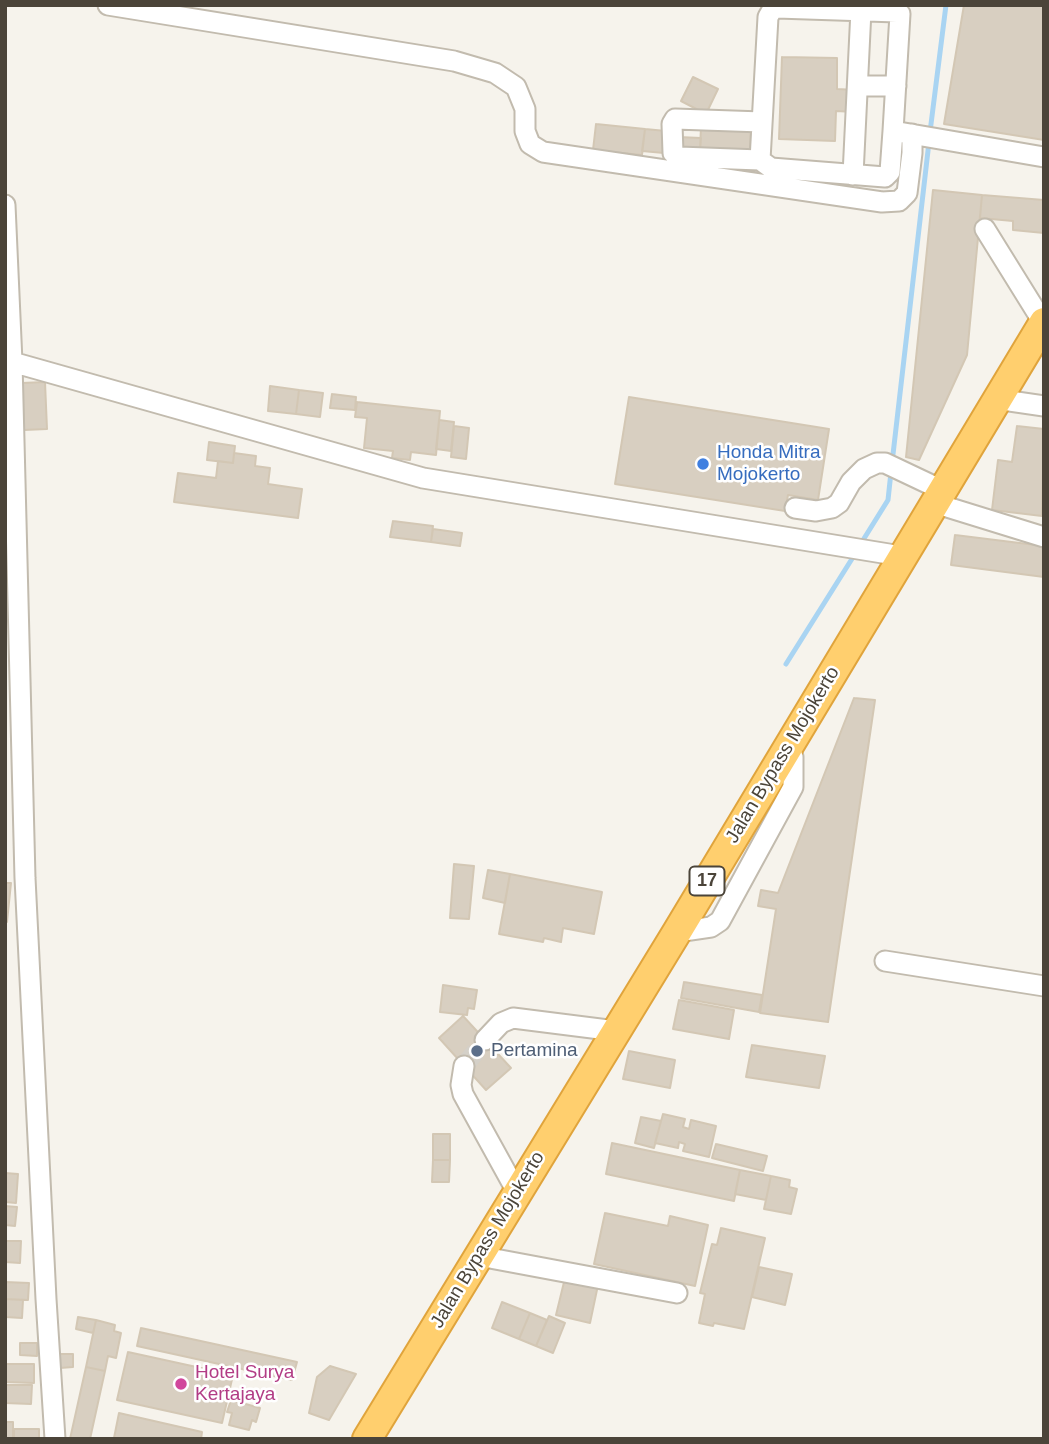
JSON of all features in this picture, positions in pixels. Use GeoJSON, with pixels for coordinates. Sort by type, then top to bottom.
{"type":"FeatureCollection","features":[{"type":"Feature","properties":{"kind":"highway","name":"Jalan Bypass Mojokerto"},"geometry":{"type":"LineString","coordinates":[[367,1439],[677,932],[1043,323]]}},
{"type":"Feature","properties":{"kind":"street"},"geometry":{"type":"LineString","coordinates":[[108,5],[454,61],[495,73],[516,87],[524,109],[525,131],[530,144],[543,152],[882,202],[899,201],[907,193],[908,134],[897,86],[900,14],[777,8],[769,13],[760,160]]}},
{"type":"Feature","properties":{"kind":"street"},"geometry":{"type":"LineString","coordinates":[[853,174],[861,10]]}},
{"type":"Feature","properties":{"kind":"street"},"geometry":{"type":"LineString","coordinates":[[858,86],[897,86]]}},
{"type":"Feature","properties":{"kind":"street"},"geometry":{"type":"LineString","coordinates":[[762,122],[675,119],[672,124],[673,153],[675,156],[760,160],[771,168],[885,177],[890,175],[908,134]]}},
{"type":"Feature","properties":{"kind":"street"},"geometry":{"type":"LineString","coordinates":[[908,134],[1044,157]]}},
{"type":"Feature","properties":{"kind":"street"},"geometry":{"type":"LineString","coordinates":[[5,205],[12,362],[15,877],[55,1439]]}},
{"type":"Feature","properties":{"kind":"street"},"geometry":{"type":"LineString","coordinates":[[985,229],[1043,323]]}},
{"type":"Feature","properties":{"kind":"street"},"geometry":{"type":"LineString","coordinates":[[12,362],[423,478],[901,556]]}},
{"type":"Feature","properties":{"kind":"street"},"geometry":{"type":"LineString","coordinates":[[996,399],[1044,406]]}},
{"type":"Feature","properties":{"kind":"street"},"geometry":{"type":"LineString","coordinates":[[794,508],[816,511],[832,508],[839,503],[863,468],[885,463],[904,471],[938,496],[1044,537]]}},
{"type":"Feature","properties":{"kind":"street"},"geometry":{"type":"LineString","coordinates":[[885,961],[1044,986]]}},
{"type":"Feature","properties":{"kind":"street"},"geometry":{"type":"LineString","coordinates":[[485,1040],[501,1023],[513,1018],[616,1031]]}},
{"type":"Feature","properties":{"kind":"street"},"geometry":{"type":"LineString","coordinates":[[464,1066],[461,1085],[463,1094],[517,1192]]}},
{"type":"Feature","properties":{"kind":"street"},"geometry":{"type":"LineString","coordinates":[[479,1256],[677,1293]]}},
{"type":"Feature","properties":{"kind":"building"},"geometry":{"type":"Polygon","coordinates":[[[964,5],[1044,5],[1044,140],[944,124],[964,5]]]}},
{"type":"Feature","properties":{"kind":"building"},"geometry":{"type":"Polygon","coordinates":[[[782,57],[837,58],[837,89],[856,90],[855,112],[836,111],[835,141],[779,139],[782,57]]]}},
{"type":"Feature","properties":{"kind":"building"},"geometry":{"type":"Polygon","coordinates":[[[693,77],[718,89],[706,114],[681,101],[693,77]]]}},
{"type":"Feature","properties":{"kind":"building"},"geometry":{"type":"Polygon","coordinates":[[[596,124],[645,129],[642,155],[593,150],[596,124]]]}},
{"type":"Feature","properties":{"kind":"building"},"geometry":{"type":"Polygon","coordinates":[[[701,126],[751,128],[750,153],[700,151],[701,126]]]}},
{"type":"Feature","properties":{"kind":"building"},"geometry":{"type":"Polygon","coordinates":[[[645,129],[666,131],[664,153],[642,151],[645,129]]]}},
{"type":"Feature","properties":{"kind":"building"},"geometry":{"type":"Polygon","coordinates":[[[678,137],[701,138],[700,151],[678,150],[678,137]]]}},
{"type":"Feature","properties":{"kind":"building"},"geometry":{"type":"Polygon","coordinates":[[[933,190],[982,195],[967,355],[919,460],[906,457],[933,190]]]}},
{"type":"Feature","properties":{"kind":"building"},"geometry":{"type":"Polygon","coordinates":[[[982,195],[1044,200],[1044,233],[1013,230],[1013,221],[980,218],[982,195]]]}},
{"type":"Feature","properties":{"kind":"building"},"geometry":{"type":"Polygon","coordinates":[[[45,382],[47,429],[24,430],[22,383],[45,382]]]}},
{"type":"Feature","properties":{"kind":"building"},"geometry":{"type":"Polygon","coordinates":[[[270,386],[299,390],[296,414],[268,411],[270,386]]]}},
{"type":"Feature","properties":{"kind":"building"},"geometry":{"type":"Polygon","coordinates":[[[299,390],[323,393],[320,417],[296,414],[299,390]]]}},
{"type":"Feature","properties":{"kind":"building"},"geometry":{"type":"Polygon","coordinates":[[[332,394],[356,397],[355,410],[330,408],[332,394]]]}},
{"type":"Feature","properties":{"kind":"building"},"geometry":{"type":"Polygon","coordinates":[[[629,397],[829,429],[818,500],[788,495],[785,511],[615,484],[629,397]]]}},
{"type":"Feature","properties":{"kind":"building"},"geometry":{"type":"Polygon","coordinates":[[[357,402],[440,411],[436,455],[411,452],[410,460],[392,458],[393,451],[364,448],[367,418],[355,417],[357,402]]]}},
{"type":"Feature","properties":{"kind":"building"},"geometry":{"type":"Polygon","coordinates":[[[439,420],[454,422],[451,451],[436,449],[439,420]]]}},
{"type":"Feature","properties":{"kind":"building"},"geometry":{"type":"Polygon","coordinates":[[[454,426],[469,428],[466,459],[451,457],[454,426]]]}},
{"type":"Feature","properties":{"kind":"building"},"geometry":{"type":"Polygon","coordinates":[[[1017,426],[1044,429],[1042,516],[992,510],[998,460],[1012,462],[1017,426]]]}},
{"type":"Feature","properties":{"kind":"building"},"geometry":{"type":"Polygon","coordinates":[[[209,442],[235,446],[233,463],[207,460],[209,442]]]}},
{"type":"Feature","properties":{"kind":"building"},"geometry":{"type":"Polygon","coordinates":[[[234,453],[256,456],[255,466],[270,468],[268,484],[302,489],[298,518],[174,502],[178,473],[216,478],[218,461],[233,463],[234,453]]]}},
{"type":"Feature","properties":{"kind":"building"},"geometry":{"type":"Polygon","coordinates":[[[393,521],[433,526],[431,542],[390,537],[393,521]]]}},
{"type":"Feature","properties":{"kind":"building"},"geometry":{"type":"Polygon","coordinates":[[[433,529],[462,533],[460,546],[431,542],[433,529]]]}},
{"type":"Feature","properties":{"kind":"building"},"geometry":{"type":"Polygon","coordinates":[[[955,535],[1044,546],[1044,577],[951,565],[955,535]]]}},
{"type":"Feature","properties":{"kind":"building"},"geometry":{"type":"Polygon","coordinates":[[[854,698],[875,700],[828,1022],[760,1013],[776,909],[758,906],[761,890],[778,893],[854,698]]]}},
{"type":"Feature","properties":{"kind":"building"},"geometry":{"type":"Polygon","coordinates":[[[454,864],[474,866],[469,919],[450,918],[454,864]]]}},
{"type":"Feature","properties":{"kind":"building"},"geometry":{"type":"Polygon","coordinates":[[[488,870],[510,874],[505,903],[483,898],[488,870]]]}},
{"type":"Feature","properties":{"kind":"building"},"geometry":{"type":"Polygon","coordinates":[[[510,874],[602,892],[594,934],[563,928],[561,942],[544,938],[543,942],[499,934],[510,874]]]}},
{"type":"Feature","properties":{"kind":"building"},"geometry":{"type":"Polygon","coordinates":[[[5,883],[11,883],[7,922],[5,922],[5,883]]]}},
{"type":"Feature","properties":{"kind":"building"},"geometry":{"type":"Polygon","coordinates":[[[684,982],[762,995],[759,1012],[681,998],[684,982]]]}},
{"type":"Feature","properties":{"kind":"building"},"geometry":{"type":"Polygon","coordinates":[[[443,985],[477,990],[474,1009],[468,1008],[467,1015],[440,1012],[443,985]]]}},
{"type":"Feature","properties":{"kind":"building"},"geometry":{"type":"Polygon","coordinates":[[[679,1000],[734,1010],[729,1039],[673,1029],[679,1000]]]}},
{"type":"Feature","properties":{"kind":"building"},"geometry":{"type":"Polygon","coordinates":[[[463,1016],[511,1068],[486,1090],[439,1038],[463,1016]]]}},
{"type":"Feature","properties":{"kind":"building"},"geometry":{"type":"Polygon","coordinates":[[[752,1045],[825,1056],[819,1088],[746,1077],[752,1045]]]}},
{"type":"Feature","properties":{"kind":"building"},"geometry":{"type":"Polygon","coordinates":[[[629,1051],[675,1060],[670,1088],[623,1079],[629,1051]]]}},
{"type":"Feature","properties":{"kind":"building"},"geometry":{"type":"Polygon","coordinates":[[[663,1114],[685,1119],[683,1127],[689,1129],[691,1120],[716,1126],[709,1157],[683,1151],[685,1144],[679,1142],[678,1148],[655,1143],[663,1114]]]}},
{"type":"Feature","properties":{"kind":"building"},"geometry":{"type":"Polygon","coordinates":[[[641,1117],[661,1121],[654,1148],[635,1143],[641,1117]]]}},
{"type":"Feature","properties":{"kind":"building"},"geometry":{"type":"Polygon","coordinates":[[[433,1134],[450,1134],[450,1160],[433,1160],[433,1134]]]}},
{"type":"Feature","properties":{"kind":"building"},"geometry":{"type":"Polygon","coordinates":[[[612,1143],[740,1170],[734,1201],[606,1174],[612,1143]]]}},
{"type":"Feature","properties":{"kind":"building"},"geometry":{"type":"Polygon","coordinates":[[[716,1144],[767,1156],[763,1171],[712,1158],[716,1144]]]}},
{"type":"Feature","properties":{"kind":"building"},"geometry":{"type":"Polygon","coordinates":[[[433,1160],[450,1160],[449,1182],[432,1182],[433,1160]]]}},
{"type":"Feature","properties":{"kind":"building"},"geometry":{"type":"Polygon","coordinates":[[[740,1170],[771,1176],[766,1200],[735,1194],[740,1170]]]}},
{"type":"Feature","properties":{"kind":"building"},"geometry":{"type":"Polygon","coordinates":[[[5,1173],[18,1174],[16,1203],[5,1202],[5,1173]]]}},
{"type":"Feature","properties":{"kind":"building"},"geometry":{"type":"Polygon","coordinates":[[[771,1176],[790,1180],[789,1187],[797,1189],[791,1214],[764,1209],[771,1176]]]}},
{"type":"Feature","properties":{"kind":"building"},"geometry":{"type":"Polygon","coordinates":[[[5,1206],[17,1207],[15,1226],[5,1225],[5,1206]]]}},
{"type":"Feature","properties":{"kind":"building"},"geometry":{"type":"Polygon","coordinates":[[[605,1213],[668,1226],[670,1216],[708,1225],[695,1286],[594,1264],[605,1213]]]}},
{"type":"Feature","properties":{"kind":"building"},"geometry":{"type":"Polygon","coordinates":[[[721,1228],[765,1238],[744,1329],[699,1323],[705,1294],[700,1293],[712,1244],[717,1245],[721,1228]]]}},
{"type":"Feature","properties":{"kind":"building"},"geometry":{"type":"Polygon","coordinates":[[[5,1241],[21,1241],[20,1263],[5,1262],[5,1241]]]}},
{"type":"Feature","properties":{"kind":"building"},"geometry":{"type":"Polygon","coordinates":[[[759,1267],[792,1274],[785,1305],[752,1297],[759,1267]]]}},
{"type":"Feature","properties":{"kind":"building"},"geometry":{"type":"Polygon","coordinates":[[[565,1278],[598,1285],[590,1323],[556,1315],[565,1278]]]}},
{"type":"Feature","properties":{"kind":"building"},"geometry":{"type":"Polygon","coordinates":[[[5,1282],[29,1283],[28,1300],[5,1299],[5,1282]]]}},
{"type":"Feature","properties":{"kind":"building"},"geometry":{"type":"Polygon","coordinates":[[[5,1299],[23,1300],[22,1318],[5,1317],[5,1299]]]}},
{"type":"Feature","properties":{"kind":"building"},"geometry":{"type":"Polygon","coordinates":[[[502,1302],[530,1313],[519,1339],[492,1328],[502,1302]]]}},
{"type":"Feature","properties":{"kind":"building"},"geometry":{"type":"Polygon","coordinates":[[[530,1313],[547,1320],[536,1346],[519,1339],[530,1313]]]}},
{"type":"Feature","properties":{"kind":"building"},"geometry":{"type":"Polygon","coordinates":[[[549,1316],[565,1323],[553,1353],[536,1346],[549,1316]]]}},
{"type":"Feature","properties":{"kind":"building"},"geometry":{"type":"Polygon","coordinates":[[[78,1317],[96,1320],[93,1333],[76,1329],[78,1317]]]}},
{"type":"Feature","properties":{"kind":"building"},"geometry":{"type":"Polygon","coordinates":[[[96,1320],[115,1325],[114,1331],[121,1333],[116,1358],[108,1356],[105,1371],[86,1367],[96,1320]]]}},
{"type":"Feature","properties":{"kind":"building"},"geometry":{"type":"Polygon","coordinates":[[[141,1328],[297,1362],[292,1380],[137,1346],[141,1328]]]}},
{"type":"Feature","properties":{"kind":"building"},"geometry":{"type":"Polygon","coordinates":[[[20,1343],[37,1343],[37,1356],[20,1355],[20,1343]]]}},
{"type":"Feature","properties":{"kind":"building"},"geometry":{"type":"Polygon","coordinates":[[[128,1352],[233,1375],[222,1423],[117,1400],[128,1352]]]}},
{"type":"Feature","properties":{"kind":"building"},"geometry":{"type":"Polygon","coordinates":[[[60,1354],[73,1354],[73,1367],[60,1368],[60,1354]]]}},
{"type":"Feature","properties":{"kind":"building"},"geometry":{"type":"Polygon","coordinates":[[[5,1364],[34,1364],[34,1383],[5,1382],[5,1364]]]}},
{"type":"Feature","properties":{"kind":"building"},"geometry":{"type":"Polygon","coordinates":[[[330,1366],[356,1374],[329,1420],[309,1413],[317,1377],[330,1366]]]}},
{"type":"Feature","properties":{"kind":"building"},"geometry":{"type":"Polygon","coordinates":[[[86,1367],[105,1371],[90,1439],[70,1439],[86,1367]]]}},
{"type":"Feature","properties":{"kind":"building"},"geometry":{"type":"Polygon","coordinates":[[[5,1385],[32,1385],[31,1404],[5,1403],[5,1385]]]}},
{"type":"Feature","properties":{"kind":"building"},"geometry":{"type":"Polygon","coordinates":[[[231,1400],[260,1408],[256,1422],[252,1420],[249,1430],[229,1425],[232,1413],[227,1412],[231,1400]]]}},
{"type":"Feature","properties":{"kind":"building"},"geometry":{"type":"Polygon","coordinates":[[[119,1413],[202,1432],[201,1439],[114,1438],[119,1413]]]}},
{"type":"Feature","properties":{"kind":"building"},"geometry":{"type":"Polygon","coordinates":[[[5,1422],[13,1422],[13,1439],[5,1439],[5,1422]]]}},
{"type":"Feature","properties":{"kind":"building"},"geometry":{"type":"Polygon","coordinates":[[[14,1429],[39,1429],[39,1439],[14,1439],[14,1429]]]}},
{"type":"Feature","properties":{"kind":"waterway"},"geometry":{"type":"LineString","coordinates":[[930,132],[946,5]]}},
{"type":"Feature","properties":{"kind":"waterway"},"geometry":{"type":"LineString","coordinates":[[892,463],[929,142]]}},
{"type":"Feature","properties":{"kind":"waterway"},"geometry":{"type":"LineString","coordinates":[[860,545],[888,500],[891,472]]}},
{"type":"Feature","properties":{"kind":"waterway"},"geometry":{"type":"LineString","coordinates":[[786,664],[855,554]]}},
{"type":"Feature","properties":{"kind":"tunnel"},"geometry":{"type":"LineString","coordinates":[[464,1066],[485,1040]]}},
{"type":"Feature","properties":{"kind":"place","name":"Honda Mitra Mojokerto"},"geometry":{"type":"Point","coordinates":[703,464]}},
{"type":"Feature","properties":{"kind":"place","name":"Pertamina"},"geometry":{"type":"Point","coordinates":[477,1051]}},
{"type":"Feature","properties":{"kind":"place","name":"Hotel Surya Kertajaya"},"geometry":{"type":"Point","coordinates":[181,1384]}}]}
